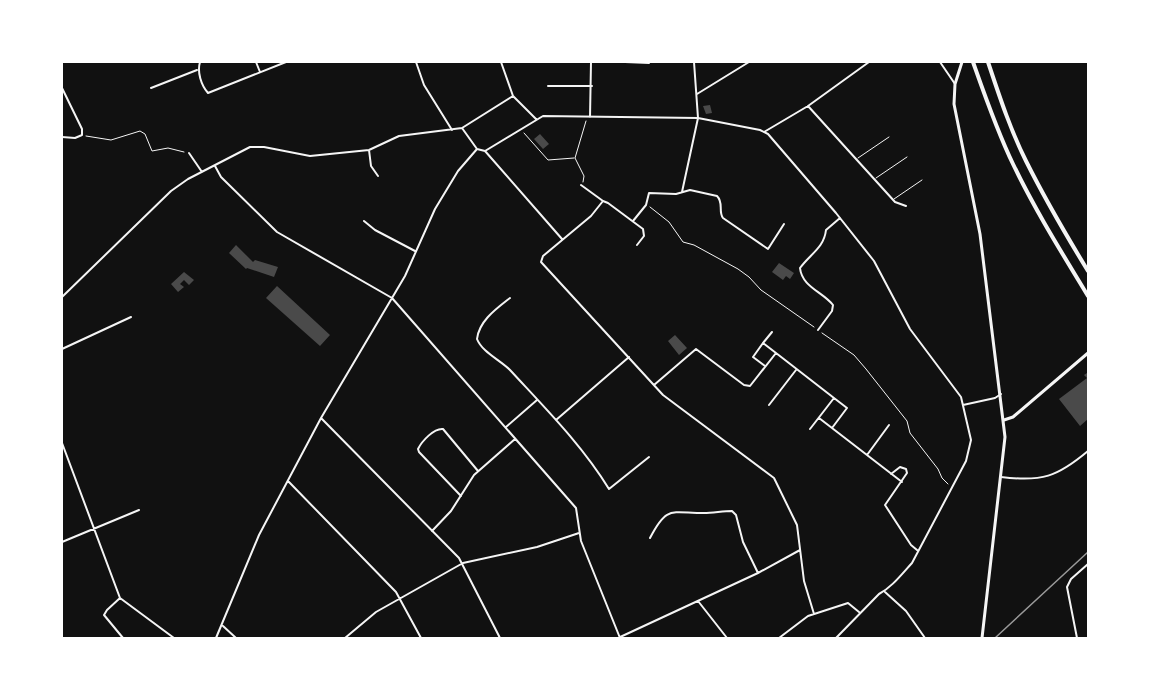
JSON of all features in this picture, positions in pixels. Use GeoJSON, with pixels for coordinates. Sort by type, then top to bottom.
{"type":"FeatureCollection","features":[{"type":"Feature","properties":{"kind":"highway"},"geometry":{"type":"LineString","coordinates":[[973,62],[989,108],[1013,164],[1045,224],[1089,296]]}},
{"type":"Feature","properties":{"kind":"highway"},"geometry":{"type":"LineString","coordinates":[[988,62],[1004,110],[1025,160],[1089,271]]}},
{"type":"Feature","properties":{"kind":"main road"},"geometry":{"type":"LineString","coordinates":[[962,62],[955,84],[954,104],[980,234],[1005,437],[982,639]]}},
{"type":"Feature","properties":{"kind":"main road"},"geometry":{"type":"LineString","coordinates":[[1004,420],[1013,417],[1089,353]]}},
{"type":"Feature","properties":{"kind":"street"},"geometry":{"type":"LineString","coordinates":[[200,62],[197,70],[208,93],[286,62]]}},
{"type":"Feature","properties":{"kind":"street"},"geometry":{"type":"LineString","coordinates":[[256,62],[260,72]]}},
{"type":"Feature","properties":{"kind":"street"},"geometry":{"type":"LineString","coordinates":[[416,62],[424,85],[452,130]]}},
{"type":"Feature","properties":{"kind":"street"},"geometry":{"type":"LineString","coordinates":[[501,62],[513,96],[536,119]]}},
{"type":"Feature","properties":{"kind":"street"},"geometry":{"type":"LineString","coordinates":[[589,116],[592,86],[591,62]]}},
{"type":"Feature","properties":{"kind":"street"},"geometry":{"type":"LineString","coordinates":[[626,62],[649,63]]}},
{"type":"Feature","properties":{"kind":"street"},"geometry":{"type":"LineString","coordinates":[[682,192],[698,118],[694,62]]}},
{"type":"Feature","properties":{"kind":"street"},"geometry":{"type":"LineString","coordinates":[[697,94],[749,62]]}},
{"type":"Feature","properties":{"kind":"street"},"geometry":{"type":"LineString","coordinates":[[764,132],[808,106],[869,62]]}},
{"type":"Feature","properties":{"kind":"street"},"geometry":{"type":"LineString","coordinates":[[940,62],[955,84]]}},
{"type":"Feature","properties":{"kind":"street"},"geometry":{"type":"LineString","coordinates":[[151,88],[197,70]]}},
{"type":"Feature","properties":{"kind":"street"},"geometry":{"type":"LineString","coordinates":[[548,86],[592,86]]}},
{"type":"Feature","properties":{"kind":"street"},"geometry":{"type":"LineString","coordinates":[[62,88],[81,124],[82,135],[75,138],[62,137]]}},
{"type":"Feature","properties":{"kind":"street"},"geometry":{"type":"LineString","coordinates":[[62,297],[166,195],[182,183],[246,149],[258,146],[306,156],[325,156],[369,150],[401,136],[462,128],[513,96]]}},
{"type":"Feature","properties":{"kind":"street"},"geometry":{"type":"LineString","coordinates":[[808,106],[893,200],[906,206]]}},
{"type":"Feature","properties":{"kind":"street"},"geometry":{"type":"LineString","coordinates":[[485,151],[543,116],[698,118],[764,132],[840,218],[874,261],[909,327],[960,395],[970,432],[970,449],[912,563],[836,639]]}},
{"type":"Feature","properties":{"kind":"street"},"geometry":{"type":"LineString","coordinates":[[462,128],[477,149],[485,151],[562,239]]}},
{"type":"Feature","properties":{"kind":"street"},"geometry":{"type":"LineString","coordinates":[[216,639],[260,535],[321,418],[405,276],[427,224],[454,177],[477,149]]}},
{"type":"Feature","properties":{"kind":"street"},"geometry":{"type":"LineString","coordinates":[[369,150],[371,166],[378,176]]}},
{"type":"Feature","properties":{"kind":"street"},"geometry":{"type":"LineString","coordinates":[[189,153],[202,172]]}},
{"type":"Feature","properties":{"kind":"street"},"geometry":{"type":"LineString","coordinates":[[214,165],[221,177],[277,232],[392,298],[577,509],[579,533],[619,638],[758,573],[800,550]]}},
{"type":"Feature","properties":{"kind":"street"},"geometry":{"type":"LineString","coordinates":[[581,185],[643,229],[644,233],[637,246]]}},
{"type":"Feature","properties":{"kind":"street"},"geometry":{"type":"LineString","coordinates":[[633,221],[646,205],[649,193],[676,194],[690,190],[717,196],[720,201],[720,214],[723,218],[768,249],[784,224]]}},
{"type":"Feature","properties":{"kind":"street"},"geometry":{"type":"LineString","coordinates":[[603,201],[569,237],[562,239],[541,260],[667,398],[774,478],[797,525],[804,581],[814,614]]}},
{"type":"Feature","properties":{"kind":"street"},"geometry":{"type":"LineString","coordinates":[[818,330],[832,311],[833,305],[805,281],[800,268],[808,256],[818,250],[825,240],[826,230],[840,218]]}},
{"type":"Feature","properties":{"kind":"street"},"geometry":{"type":"LineString","coordinates":[[364,221],[375,230],[415,251]]}},
{"type":"Feature","properties":{"kind":"street"},"geometry":{"type":"LineString","coordinates":[[510,298],[489,314],[478,330],[477,342],[506,366],[556,420],[593,465],[609,489],[649,457]]}},
{"type":"Feature","properties":{"kind":"street"},"geometry":{"type":"LineString","coordinates":[[62,349],[131,317]]}},
{"type":"Feature","properties":{"kind":"street"},"geometry":{"type":"LineString","coordinates":[[766,367],[753,357],[772,332]]}},
{"type":"Feature","properties":{"kind":"street"},"geometry":{"type":"LineString","coordinates":[[763,344],[847,408],[832,428]]}},
{"type":"Feature","properties":{"kind":"street"},"geometry":{"type":"LineString","coordinates":[[654,385],[696,349],[746,386],[752,385],[776,353]]}},
{"type":"Feature","properties":{"kind":"street"},"geometry":{"type":"LineString","coordinates":[[556,420],[628,357]]}},
{"type":"Feature","properties":{"kind":"street"},"geometry":{"type":"LineString","coordinates":[[770,405],[796,370]]}},
{"type":"Feature","properties":{"kind":"street"},"geometry":{"type":"LineString","coordinates":[[963,405],[994,398],[1001,394]]}},
{"type":"Feature","properties":{"kind":"street"},"geometry":{"type":"LineString","coordinates":[[810,429],[834,398]]}},
{"type":"Feature","properties":{"kind":"street"},"geometry":{"type":"LineString","coordinates":[[506,427],[537,400]]}},
{"type":"Feature","properties":{"kind":"street"},"geometry":{"type":"LineString","coordinates":[[321,418],[463,563],[500,639]]}},
{"type":"Feature","properties":{"kind":"street"},"geometry":{"type":"LineString","coordinates":[[819,418],[902,482]]}},
{"type":"Feature","properties":{"kind":"street"},"geometry":{"type":"LineString","coordinates":[[867,455],[889,425]]}},
{"type":"Feature","properties":{"kind":"street"},"geometry":{"type":"LineString","coordinates":[[460,496],[419,452],[420,445],[436,430],[443,429],[478,471]]}},
{"type":"Feature","properties":{"kind":"street"},"geometry":{"type":"LineString","coordinates":[[432,531],[450,514],[478,471],[515,439]]}},
{"type":"Feature","properties":{"kind":"street"},"geometry":{"type":"LineString","coordinates":[[62,443],[120,598],[174,639]]}},
{"type":"Feature","properties":{"kind":"street"},"geometry":{"type":"LineString","coordinates":[[1001,477],[1028,480],[1051,476],[1089,451]]}},
{"type":"Feature","properties":{"kind":"street"},"geometry":{"type":"LineString","coordinates":[[891,474],[898,467],[904,468],[907,475],[885,505],[911,545],[917,550]]}},
{"type":"Feature","properties":{"kind":"street"},"geometry":{"type":"LineString","coordinates":[[288,481],[396,592],[421,639]]}},
{"type":"Feature","properties":{"kind":"street"},"geometry":{"type":"LineString","coordinates":[[62,542],[139,510]]}},
{"type":"Feature","properties":{"kind":"street"},"geometry":{"type":"LineString","coordinates":[[650,538],[664,517],[674,511],[732,512],[736,515],[743,542],[758,573]]}},
{"type":"Feature","properties":{"kind":"street"},"geometry":{"type":"LineString","coordinates":[[345,639],[374,613],[463,563],[537,547],[579,533]]}},
{"type":"Feature","properties":{"kind":"street"},"geometry":{"type":"LineString","coordinates":[[1077,639],[1067,587],[1071,579],[1089,564]]}},
{"type":"Feature","properties":{"kind":"street"},"geometry":{"type":"LineString","coordinates":[[885,592],[906,610],[925,639]]}},
{"type":"Feature","properties":{"kind":"street"},"geometry":{"type":"LineString","coordinates":[[120,598],[104,615],[123,639]]}},
{"type":"Feature","properties":{"kind":"street"},"geometry":{"type":"LineString","coordinates":[[698,601],[727,639]]}},
{"type":"Feature","properties":{"kind":"street"},"geometry":{"type":"LineString","coordinates":[[779,639],[803,619],[848,603],[860,613]]}},
{"type":"Feature","properties":{"kind":"street"},"geometry":{"type":"LineString","coordinates":[[222,626],[236,639]]}},
{"type":"Feature","properties":{"kind":"lane"},"geometry":{"type":"LineString","coordinates":[[856,159],[889,136]]}},
{"type":"Feature","properties":{"kind":"lane"},"geometry":{"type":"LineString","coordinates":[[874,179],[907,157]]}},
{"type":"Feature","properties":{"kind":"lane"},"geometry":{"type":"LineString","coordinates":[[893,200],[922,180]]}},
{"type":"Feature","properties":{"kind":"path"},"geometry":{"type":"LineString","coordinates":[[581,185],[584,176],[575,158],[589,116]]}},
{"type":"Feature","properties":{"kind":"path"},"geometry":{"type":"LineString","coordinates":[[521,130],[548,160],[575,158]]}},
{"type":"Feature","properties":{"kind":"path"},"geometry":{"type":"LineString","coordinates":[[82,135],[92,139],[111,140],[135,131],[143,132],[152,151],[168,148],[189,153]]}},
{"type":"Feature","properties":{"kind":"path"},"geometry":{"type":"LineString","coordinates":[[646,205],[669,222],[683,242],[694,244],[749,277],[761,290],[854,355],[907,421],[910,433],[942,478],[952,486]]}},
{"type":"Feature","properties":{"kind":"building"},"geometry":{"type":"Polygon","coordinates":[[[710,105],[712,113],[706,114],[703,106],[710,105]]]}},
{"type":"Feature","properties":{"kind":"building"},"geometry":{"type":"Polygon","coordinates":[[[540,134],[549,144],[543,149],[534,139],[540,134]]]}},
{"type":"Feature","properties":{"kind":"building"},"geometry":{"type":"Polygon","coordinates":[[[236,245],[253,262],[255,260],[278,267],[274,277],[246,269],[229,253],[236,245]]]}},
{"type":"Feature","properties":{"kind":"building"},"geometry":{"type":"Polygon","coordinates":[[[779,263],[794,273],[790,279],[786,276],[783,280],[772,272],[779,263]]]}},
{"type":"Feature","properties":{"kind":"building"},"geometry":{"type":"Polygon","coordinates":[[[184,272],[194,280],[189,285],[184,280],[180,284],[184,287],[178,292],[171,284],[184,272]]]}},
{"type":"Feature","properties":{"kind":"building"},"geometry":{"type":"Polygon","coordinates":[[[277,286],[330,335],[320,346],[266,298],[277,286]]]}},
{"type":"Feature","properties":{"kind":"building"},"geometry":{"type":"Polygon","coordinates":[[[675,335],[687,348],[679,355],[668,341],[675,335]]]}},
{"type":"Feature","properties":{"kind":"building"},"geometry":{"type":"Polygon","coordinates":[[[1087,373],[1088,419],[1080,426],[1059,399],[1087,378],[1084,375],[1087,373]]]}},
{"type":"Feature","properties":{"kind":"railway"},"geometry":{"type":"LineString","coordinates":[[995,638],[1088,552]]}}]}
